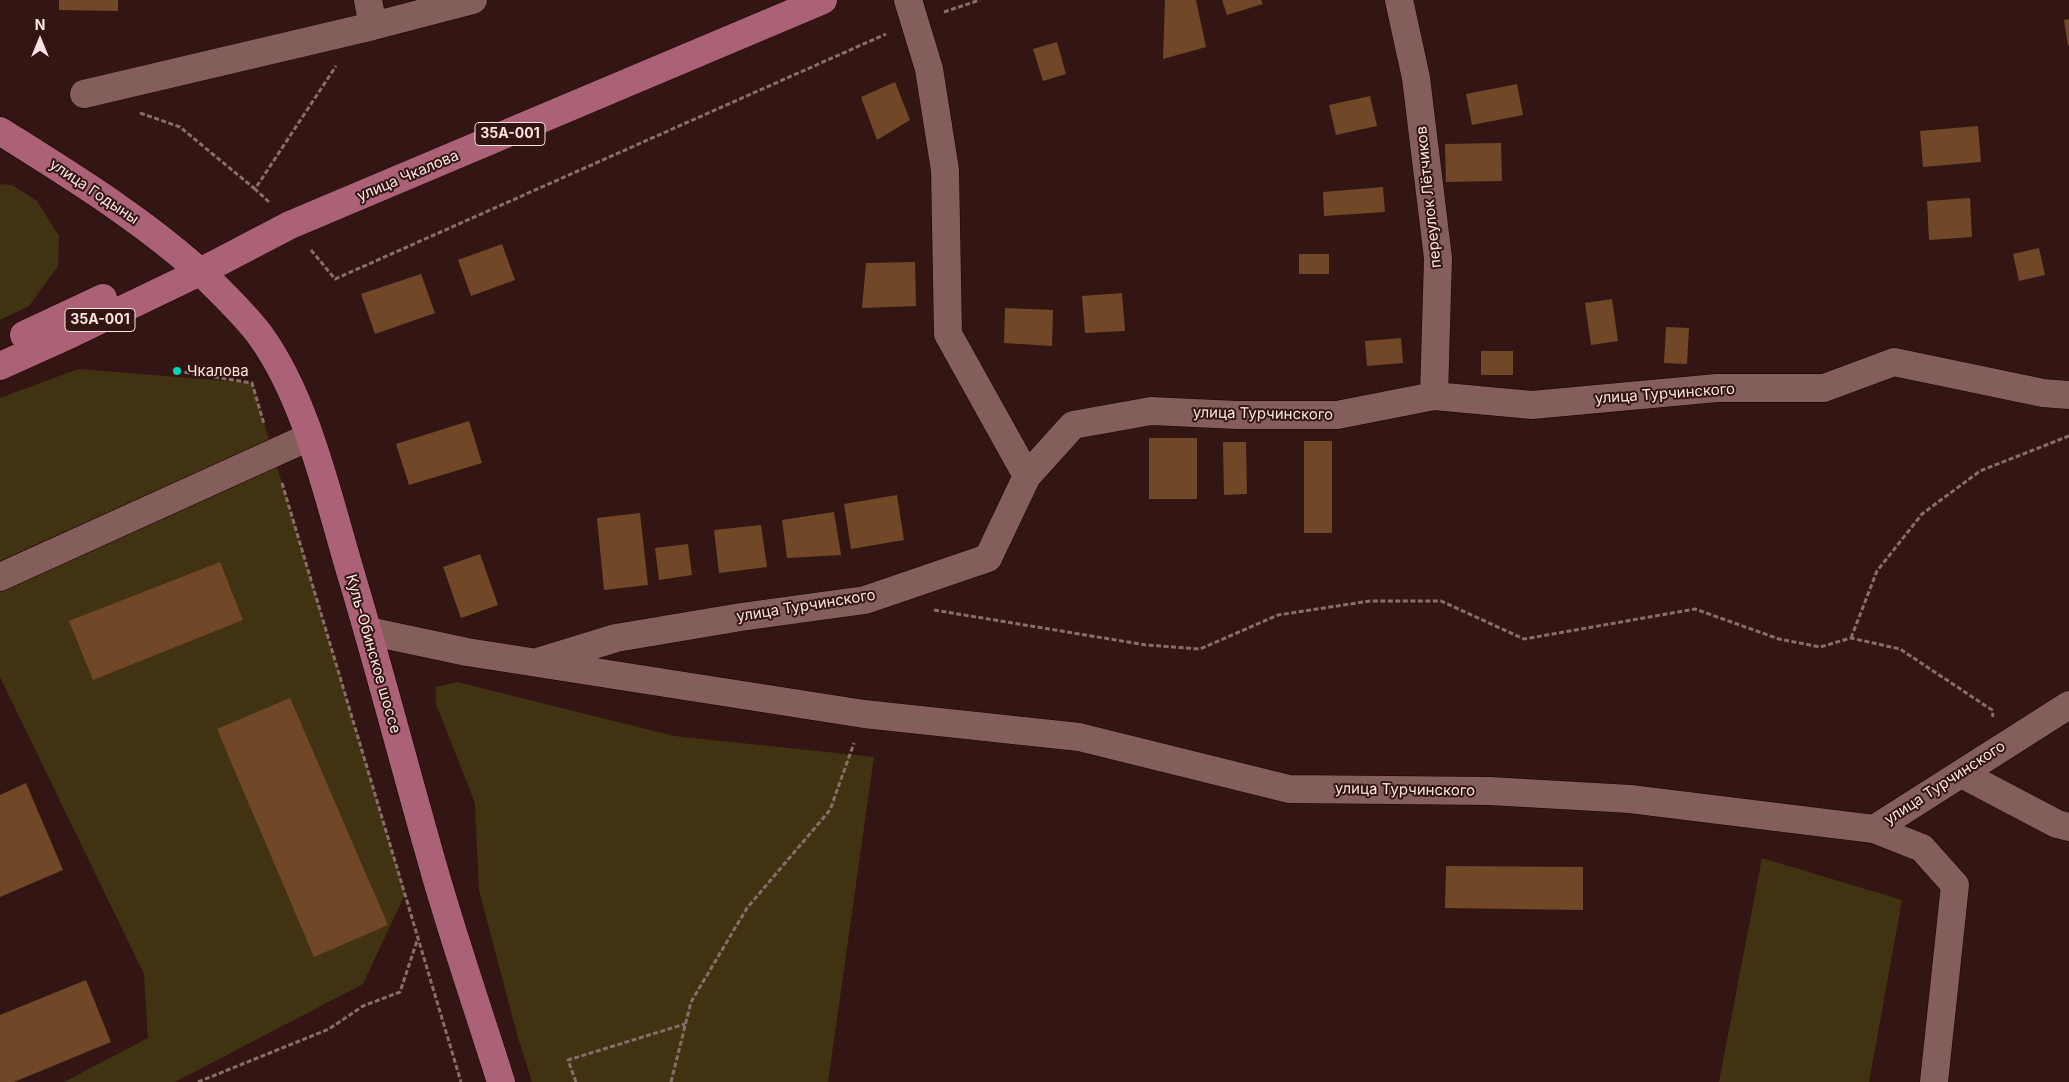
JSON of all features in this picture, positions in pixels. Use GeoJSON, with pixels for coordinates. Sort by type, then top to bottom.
{"type":"FeatureCollection","features":[{"type":"Feature","properties":{"kind":"main road","name":"улица Чкалова"},"geometry":{"type":"LineString","coordinates":[[0,366],[71,334],[192,265],[278,210],[774,0]]}},
{"type":"Feature","properties":{"kind":"main road","name":"улица Чкалова"},"geometry":{"type":"LineString","coordinates":[[0,346],[823,0]]}},
{"type":"Feature","properties":{"kind":"main road","name":"улица Годыны"},"geometry":{"type":"LineString","coordinates":[[0,131],[84,184],[138,222],[192,265]]}},
{"type":"Feature","properties":{"kind":"main road","name":"Куль-Обинское шоссе"},"geometry":{"type":"LineString","coordinates":[[192,265],[233,303],[259,333],[290,387],[310,437],[368,631],[435,875],[501,1082]]}},
{"type":"Feature","properties":{"kind":"street"},"geometry":{"type":"LineString","coordinates":[[84,94],[371,13],[473,0]]}},
{"type":"Feature","properties":{"kind":"street"},"geometry":{"type":"LineString","coordinates":[[908,0],[929,69],[945,170],[948,334],[1027,476]]}},
{"type":"Feature","properties":{"kind":"street","name":"переулок Лётчиков"},"geometry":{"type":"LineString","coordinates":[[1399,0],[1416,78],[1438,258],[1434,396]]}},
{"type":"Feature","properties":{"kind":"street","name":"улица Турчинского"},"geometry":{"type":"LineString","coordinates":[[535,663],[616,638],[741,617],[866,600],[988,558],[1027,476],[1074,425],[1151,411],[1237,415],[1337,415],[1434,396],[1532,405],[1716,388],[1824,388],[1894,362],[2043,393],[2069,395]]}},
{"type":"Feature","properties":{"kind":"street"},"geometry":{"type":"LineString","coordinates":[[0,577],[310,437]]}},
{"type":"Feature","properties":{"kind":"street","name":"улица Турчинского"},"geometry":{"type":"LineString","coordinates":[[368,631],[467,652],[864,714],[1080,737],[1289,789],[1490,791],[1630,799],[1874,828],[2069,705]]}},
{"type":"Feature","properties":{"kind":"street"},"geometry":{"type":"LineString","coordinates":[[1962,774],[2057,824],[2069,827]]}},
{"type":"Feature","properties":{"kind":"street"},"geometry":{"type":"LineString","coordinates":[[1874,828],[1922,848],[1955,885],[1934,1082]]}},
{"type":"Feature","properties":{"kind":"path"},"geometry":{"type":"LineString","coordinates":[[136,112],[180,127],[255,189]]}},
{"type":"Feature","properties":{"kind":"path"},"geometry":{"type":"LineString","coordinates":[[177,372],[252,383],[461,1082]]}},
{"type":"Feature","properties":{"kind":"path"},"geometry":{"type":"LineString","coordinates":[[1851,638],[1877,571],[1922,514],[1980,470],[2069,436]]}},
{"type":"Feature","properties":{"kind":"path"},"geometry":{"type":"LineString","coordinates":[[932,609],[1146,645],[1200,649],[1278,615],[1370,601],[1441,601],[1524,640],[1695,609],[1779,639],[1820,647],[1851,638],[1900,649],[1992,710],[1997,750]]}},
{"type":"Feature","properties":{"kind":"path"},"geometry":{"type":"LineString","coordinates":[[671,1082],[691,1002],[747,908],[830,810],[864,714]]}},
{"type":"Feature","properties":{"kind":"path"},"geometry":{"type":"LineString","coordinates":[[198,1082],[329,1029],[363,1006],[400,992],[418,937]]}},
{"type":"Feature","properties":{"kind":"path"},"geometry":{"type":"LineString","coordinates":[[576,1082],[568,1060],[686,1024]]}},
{"type":"Feature","properties":{"kind":"shaded area"},"geometry":{"type":"Polygon","coordinates":[[[0,184],[12,185],[37,201],[59,236],[58,266],[29,306],[0,320],[0,184]]]}},
{"type":"Feature","properties":{"kind":"shaded area"},"geometry":{"type":"Polygon","coordinates":[[[78,369],[252,383],[405,894],[363,984],[175,1082],[64,1082],[148,1038],[144,974],[0,677],[0,398],[78,369]]]}},
{"type":"Feature","properties":{"kind":"shaded area"},"geometry":{"type":"Polygon","coordinates":[[[457,682],[674,736],[874,757],[828,1082],[532,1082],[517,1034],[479,890],[475,803],[436,704],[436,687],[457,682]]]}},
{"type":"Feature","properties":{"kind":"shaded area"},"geometry":{"type":"Polygon","coordinates":[[[1762,858],[1902,900],[1869,1082],[1719,1082],[1762,858]]]}},
{"type":"Feature","properties":{"kind":"building"},"geometry":{"type":"Polygon","coordinates":[[[59,0],[118,0],[118,11],[59,10],[59,0]]]}},
{"type":"Feature","properties":{"kind":"building"},"geometry":{"type":"Polygon","coordinates":[[[1165,0],[1196,0],[1206,47],[1163,59],[1165,0]]]}},
{"type":"Feature","properties":{"kind":"building"},"geometry":{"type":"Polygon","coordinates":[[[1222,0],[1261,0],[1263,4],[1227,15],[1222,0]]]}},
{"type":"Feature","properties":{"kind":"building"},"geometry":{"type":"Polygon","coordinates":[[[2069,19],[2069,45],[2068,46],[2064,20],[2069,19]]]}},
{"type":"Feature","properties":{"kind":"building"},"geometry":{"type":"Polygon","coordinates":[[[1057,42],[1066,74],[1043,81],[1033,49],[1057,42]]]}},
{"type":"Feature","properties":{"kind":"building"},"geometry":{"type":"Polygon","coordinates":[[[895,82],[910,120],[877,140],[861,97],[895,82]]]}},
{"type":"Feature","properties":{"kind":"building"},"geometry":{"type":"Polygon","coordinates":[[[1517,84],[1523,115],[1472,125],[1466,94],[1517,84]]]}},
{"type":"Feature","properties":{"kind":"building"},"geometry":{"type":"Polygon","coordinates":[[[1370,96],[1377,126],[1336,135],[1329,105],[1370,96]]]}},
{"type":"Feature","properties":{"kind":"building"},"geometry":{"type":"Polygon","coordinates":[[[1978,126],[1981,162],[1923,167],[1920,131],[1978,126]]]}},
{"type":"Feature","properties":{"kind":"building"},"geometry":{"type":"Polygon","coordinates":[[[1501,143],[1502,181],[1446,182],[1445,144],[1501,143]]]}},
{"type":"Feature","properties":{"kind":"building"},"geometry":{"type":"Polygon","coordinates":[[[1383,187],[1385,212],[1324,216],[1323,192],[1383,187]]]}},
{"type":"Feature","properties":{"kind":"building"},"geometry":{"type":"Polygon","coordinates":[[[1970,198],[1972,237],[1929,240],[1927,201],[1970,198]]]}},
{"type":"Feature","properties":{"kind":"building"},"geometry":{"type":"Polygon","coordinates":[[[502,244],[515,280],[471,296],[458,260],[502,244]]]}},
{"type":"Feature","properties":{"kind":"building"},"geometry":{"type":"Polygon","coordinates":[[[2039,248],[2045,275],[2019,281],[2013,254],[2039,248]]]}},
{"type":"Feature","properties":{"kind":"building"},"geometry":{"type":"Polygon","coordinates":[[[1299,254],[1329,254],[1329,274],[1299,274],[1299,254]]]}},
{"type":"Feature","properties":{"kind":"building"},"geometry":{"type":"Polygon","coordinates":[[[915,262],[916,306],[862,308],[866,263],[915,262]]]}},
{"type":"Feature","properties":{"kind":"building"},"geometry":{"type":"Polygon","coordinates":[[[421,274],[435,313],[375,334],[361,294],[421,274]]]}},
{"type":"Feature","properties":{"kind":"building"},"geometry":{"type":"Polygon","coordinates":[[[1122,293],[1125,331],[1085,333],[1082,296],[1122,293]]]}},
{"type":"Feature","properties":{"kind":"building"},"geometry":{"type":"Polygon","coordinates":[[[1612,299],[1618,341],[1591,345],[1585,303],[1612,299]]]}},
{"type":"Feature","properties":{"kind":"building"},"geometry":{"type":"Polygon","coordinates":[[[1005,308],[1053,310],[1052,346],[1004,343],[1005,308]]]}},
{"type":"Feature","properties":{"kind":"building"},"geometry":{"type":"Polygon","coordinates":[[[1666,327],[1689,328],[1687,364],[1664,363],[1666,327]]]}},
{"type":"Feature","properties":{"kind":"building"},"geometry":{"type":"Polygon","coordinates":[[[1401,338],[1403,363],[1367,366],[1365,341],[1401,338]]]}},
{"type":"Feature","properties":{"kind":"building"},"geometry":{"type":"Polygon","coordinates":[[[1481,351],[1513,351],[1513,375],[1481,375],[1481,351]]]}},
{"type":"Feature","properties":{"kind":"building"},"geometry":{"type":"Polygon","coordinates":[[[469,421],[482,463],[409,485],[396,444],[469,421]]]}},
{"type":"Feature","properties":{"kind":"building"},"geometry":{"type":"Polygon","coordinates":[[[1149,438],[1197,438],[1197,499],[1149,499],[1149,438]]]}},
{"type":"Feature","properties":{"kind":"building"},"geometry":{"type":"Polygon","coordinates":[[[1304,441],[1332,441],[1332,533],[1304,533],[1304,441]]]}},
{"type":"Feature","properties":{"kind":"building"},"geometry":{"type":"Polygon","coordinates":[[[1223,442],[1246,442],[1247,494],[1224,495],[1223,442]]]}},
{"type":"Feature","properties":{"kind":"building"},"geometry":{"type":"Polygon","coordinates":[[[897,495],[904,540],[851,549],[844,504],[897,495]]]}},
{"type":"Feature","properties":{"kind":"building"},"geometry":{"type":"Polygon","coordinates":[[[834,512],[841,555],[787,558],[782,520],[834,512]]]}},
{"type":"Feature","properties":{"kind":"building"},"geometry":{"type":"Polygon","coordinates":[[[640,513],[648,585],[604,590],[597,518],[640,513]]]}},
{"type":"Feature","properties":{"kind":"building"},"geometry":{"type":"Polygon","coordinates":[[[761,525],[767,567],[719,573],[714,530],[761,525]]]}},
{"type":"Feature","properties":{"kind":"building"},"geometry":{"type":"Polygon","coordinates":[[[688,544],[692,575],[659,580],[655,548],[688,544]]]}},
{"type":"Feature","properties":{"kind":"building"},"geometry":{"type":"Polygon","coordinates":[[[480,554],[498,605],[461,618],[443,567],[480,554]]]}},
{"type":"Feature","properties":{"kind":"building"},"geometry":{"type":"Polygon","coordinates":[[[220,562],[243,620],[93,680],[69,621],[220,562]]]}},
{"type":"Feature","properties":{"kind":"building"},"geometry":{"type":"Polygon","coordinates":[[[290,698],[388,925],[314,957],[217,729],[290,698]]]}},
{"type":"Feature","properties":{"kind":"building"},"geometry":{"type":"Polygon","coordinates":[[[26,783],[63,870],[0,897],[0,795],[26,783]]]}},
{"type":"Feature","properties":{"kind":"building"},"geometry":{"type":"Polygon","coordinates":[[[1446,866],[1583,867],[1583,910],[1445,908],[1446,866]]]}},
{"type":"Feature","properties":{"kind":"building"},"geometry":{"type":"Polygon","coordinates":[[[86,980],[111,1042],[14,1082],[0,1082],[0,1015],[86,980]]]}},
{"type":"Feature","properties":{"kind":"place","name":"Чкалова"},"geometry":{"type":"Point","coordinates":[177,371]}}]}
